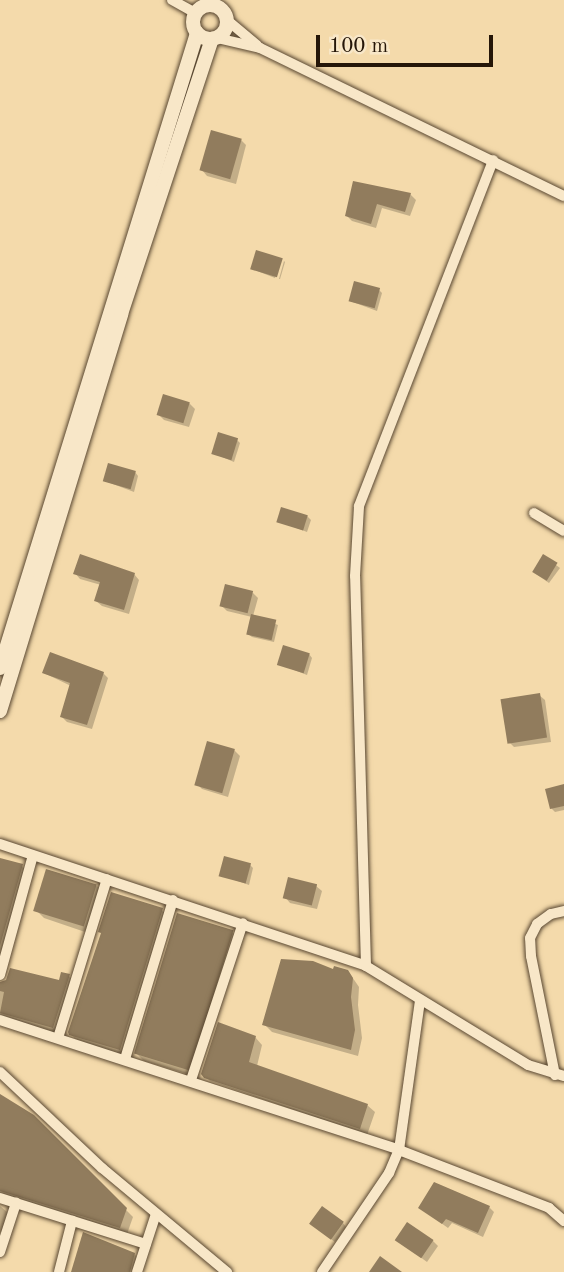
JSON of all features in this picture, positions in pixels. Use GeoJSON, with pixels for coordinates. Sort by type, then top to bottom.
{"type":"FeatureCollection","features":[{"type":"Feature","properties":{"kind":"main road"},"geometry":{"type":"LineString","coordinates":[[0,711],[121,314],[214,38],[224,32],[231,0]]}},
{"type":"Feature","properties":{"kind":"main road"},"geometry":{"type":"LineString","coordinates":[[0,668],[197,33],[193,23],[195,13],[209,2],[219,7],[227,17]]}},
{"type":"Feature","properties":{"kind":"main road"},"geometry":{"type":"LineString","coordinates":[[197,33],[214,38]]}},
{"type":"Feature","properties":{"kind":"street"},"geometry":{"type":"LineString","coordinates":[[172,0],[195,13]]}},
{"type":"Feature","properties":{"kind":"street"},"geometry":{"type":"LineString","coordinates":[[227,17],[260,48]]}},
{"type":"Feature","properties":{"kind":"street"},"geometry":{"type":"LineString","coordinates":[[214,38],[260,48],[564,196]]}},
{"type":"Feature","properties":{"kind":"street"},"geometry":{"type":"LineString","coordinates":[[366,965],[355,576],[359,506],[493,160]]}},
{"type":"Feature","properties":{"kind":"street"},"geometry":{"type":"LineString","coordinates":[[534,513],[564,531]]}},
{"type":"Feature","properties":{"kind":"street"},"geometry":{"type":"LineString","coordinates":[[0,844],[366,965],[528,1065],[559,1075]]}},
{"type":"Feature","properties":{"kind":"street"},"geometry":{"type":"LineString","coordinates":[[0,975],[33,855]]}},
{"type":"Feature","properties":{"kind":"street"},"geometry":{"type":"LineString","coordinates":[[58,1038],[107,879]]}},
{"type":"Feature","properties":{"kind":"street"},"geometry":{"type":"LineString","coordinates":[[125,1059],[173,900]]}},
{"type":"Feature","properties":{"kind":"street"},"geometry":{"type":"LineString","coordinates":[[559,1075],[531,956],[530,938],[537,924],[551,914],[564,911]]}},
{"type":"Feature","properties":{"kind":"street"},"geometry":{"type":"LineString","coordinates":[[191,1080],[243,923]]}},
{"type":"Feature","properties":{"kind":"street"},"geometry":{"type":"LineString","coordinates":[[322,1272],[389,1173],[399,1150],[420,1000]]}},
{"type":"Feature","properties":{"kind":"street"},"geometry":{"type":"LineString","coordinates":[[1,1022],[191,1080],[399,1150],[549,1208],[564,1221]]}},
{"type":"Feature","properties":{"kind":"street"},"geometry":{"type":"LineString","coordinates":[[0,1072],[156,1214],[227,1272]]}},
{"type":"Feature","properties":{"kind":"street"},"geometry":{"type":"LineString","coordinates":[[0,1198],[146,1244]]}},
{"type":"Feature","properties":{"kind":"street"},"geometry":{"type":"LineString","coordinates":[[0,1252],[16,1203]]}},
{"type":"Feature","properties":{"kind":"street"},"geometry":{"type":"LineString","coordinates":[[137,1272],[156,1214]]}},
{"type":"Feature","properties":{"kind":"street"},"geometry":{"type":"LineString","coordinates":[[59,1272],[72,1221]]}},
{"type":"Feature","properties":{"kind":"building"},"geometry":{"type":"Polygon","coordinates":[[[211,130],[242,139],[230,179],[199,170],[211,130]]]}},
{"type":"Feature","properties":{"kind":"building"},"geometry":{"type":"Polygon","coordinates":[[[353,181],[411,193],[405,212],[377,204],[371,224],[345,216],[353,181]]]}},
{"type":"Feature","properties":{"kind":"building"},"geometry":{"type":"Polygon","coordinates":[[[256,250],[283,258],[277,277],[250,269],[256,250]]]}},
{"type":"Feature","properties":{"kind":"building"},"geometry":{"type":"Polygon","coordinates":[[[354,281],[380,288],[375,308],[349,301],[354,281]]]}},
{"type":"Feature","properties":{"kind":"building"},"geometry":{"type":"Polygon","coordinates":[[[163,394],[190,402],[183,423],[157,415],[163,394]]]}},
{"type":"Feature","properties":{"kind":"building"},"geometry":{"type":"Polygon","coordinates":[[[218,432],[238,438],[231,460],[211,454],[218,432]]]}},
{"type":"Feature","properties":{"kind":"building"},"geometry":{"type":"Polygon","coordinates":[[[108,463],[136,471],[131,489],[103,481],[108,463]]]}},
{"type":"Feature","properties":{"kind":"building"},"geometry":{"type":"Polygon","coordinates":[[[281,507],[308,515],[303,530],[276,522],[281,507]]]}},
{"type":"Feature","properties":{"kind":"building"},"geometry":{"type":"Polygon","coordinates":[[[80,554],[135,573],[124,610],[94,601],[100,582],[73,574],[80,554]]]}},
{"type":"Feature","properties":{"kind":"building"},"geometry":{"type":"Polygon","coordinates":[[[543,554],[558,563],[547,581],[532,572],[543,554]]]}},
{"type":"Feature","properties":{"kind":"building"},"geometry":{"type":"Polygon","coordinates":[[[225,584],[253,591],[248,613],[219,606],[225,584]]]}},
{"type":"Feature","properties":{"kind":"building"},"geometry":{"type":"Polygon","coordinates":[[[251,614],[276,620],[272,640],[246,634],[251,614]]]}},
{"type":"Feature","properties":{"kind":"building"},"geometry":{"type":"Polygon","coordinates":[[[283,645],[310,653],[304,673],[277,665],[283,645]]]}},
{"type":"Feature","properties":{"kind":"building"},"geometry":{"type":"Polygon","coordinates":[[[50,652],[104,672],[87,725],[60,717],[70,683],[42,673],[50,652]]]}},
{"type":"Feature","properties":{"kind":"building"},"geometry":{"type":"Polygon","coordinates":[[[540,693],[547,737],[508,744],[500,699],[540,693]]]}},
{"type":"Feature","properties":{"kind":"building"},"geometry":{"type":"Polygon","coordinates":[[[207,741],[235,749],[222,793],[194,785],[207,741]]]}},
{"type":"Feature","properties":{"kind":"building"},"geometry":{"type":"Polygon","coordinates":[[[564,784],[564,806],[550,809],[545,789],[564,784]]]}},
{"type":"Feature","properties":{"kind":"building"},"geometry":{"type":"Polygon","coordinates":[[[224,856],[251,863],[246,884],[219,876],[224,856]]]}},
{"type":"Feature","properties":{"kind":"building"},"geometry":{"type":"Polygon","coordinates":[[[0,858],[23,864],[0,946],[0,858]]]}},
{"type":"Feature","properties":{"kind":"building"},"geometry":{"type":"Polygon","coordinates":[[[46,869],[97,884],[84,927],[33,911],[46,869]]]}},
{"type":"Feature","properties":{"kind":"building"},"geometry":{"type":"Polygon","coordinates":[[[288,877],[317,884],[312,906],[283,898],[288,877]]]}},
{"type":"Feature","properties":{"kind":"building"},"geometry":{"type":"Polygon","coordinates":[[[111,892],[163,908],[120,1050],[69,1035],[68,1032],[101,933],[98,932],[111,892]]]}},
{"type":"Feature","properties":{"kind":"building"},"geometry":{"type":"Polygon","coordinates":[[[177,913],[233,930],[190,1071],[134,1054],[177,913]]]}},
{"type":"Feature","properties":{"kind":"building"},"geometry":{"type":"Polygon","coordinates":[[[281,959],[313,961],[333,969],[334,966],[348,970],[353,978],[351,997],[355,1030],[351,1050],[262,1025],[281,959]]]}},
{"type":"Feature","properties":{"kind":"building"},"geometry":{"type":"Polygon","coordinates":[[[10,968],[59,980],[61,972],[70,974],[53,1028],[0,1013],[4,992],[0,991],[0,982],[6,980],[10,968]]]}},
{"type":"Feature","properties":{"kind":"building"},"geometry":{"type":"Polygon","coordinates":[[[218,1022],[256,1036],[249,1062],[368,1104],[360,1129],[204,1078],[201,1074],[218,1022]]]}},
{"type":"Feature","properties":{"kind":"building"},"geometry":{"type":"Polygon","coordinates":[[[0,1094],[34,1115],[127,1208],[120,1228],[0,1191],[0,1094]]]}},
{"type":"Feature","properties":{"kind":"building"},"geometry":{"type":"Polygon","coordinates":[[[434,1182],[490,1206],[478,1233],[446,1219],[442,1224],[418,1208],[434,1182]]]}},
{"type":"Feature","properties":{"kind":"building"},"geometry":{"type":"Polygon","coordinates":[[[322,1206],[344,1222],[331,1240],[309,1224],[322,1206]]]}},
{"type":"Feature","properties":{"kind":"building"},"geometry":{"type":"Polygon","coordinates":[[[407,1222],[434,1240],[421,1258],[395,1240],[407,1222]]]}},
{"type":"Feature","properties":{"kind":"building"},"geometry":{"type":"Polygon","coordinates":[[[83,1232],[135,1253],[130,1272],[71,1272],[83,1232]]]}},
{"type":"Feature","properties":{"kind":"building"},"geometry":{"type":"Polygon","coordinates":[[[380,1256],[402,1272],[369,1272],[380,1256]]]}}]}
